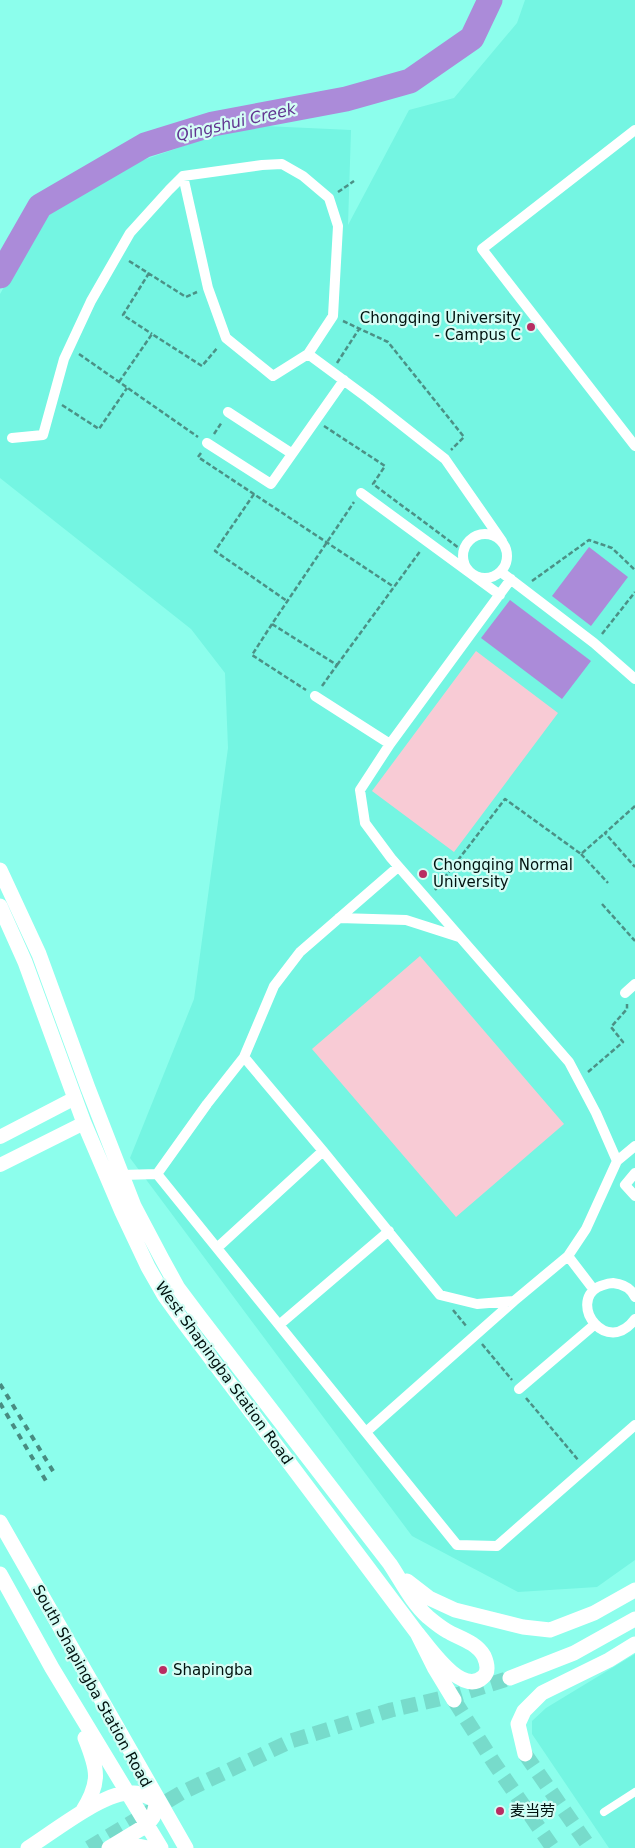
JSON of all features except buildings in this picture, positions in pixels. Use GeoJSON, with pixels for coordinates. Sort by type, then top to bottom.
{"type":"FeatureCollection","features":[{"type":"Feature","properties":{"kind":"main road","name":"West Shapingba Station Road"},"geometry":{"type":"LineString","coordinates":[[0,870],[38,954],[134,1206],[178,1288],[390,1564]]}},
{"type":"Feature","properties":{"kind":"main road","name":"West Shapingba Station Road"},"geometry":{"type":"LineString","coordinates":[[0,906],[26,962],[84,1124],[122,1212],[148,1267],[164,1295],[416,1633],[454,1700]]}},
{"type":"Feature","properties":{"kind":"main road","name":"South Shapingba Station Road"},"geometry":{"type":"LineString","coordinates":[[0,1522],[186,1848]]}},
{"type":"Feature","properties":{"kind":"main road"},"geometry":{"type":"LineString","coordinates":[[390,1564],[418,1606],[427,1616],[445,1630],[479,1649],[486,1662],[487,1670],[484,1677],[476,1682],[468,1682],[453,1675],[416,1633]]}},
{"type":"Feature","properties":{"kind":"main road"},"geometry":{"type":"LineString","coordinates":[[390,1564],[416,1589],[455,1610],[532,1628],[550,1630],[594,1613],[635,1590]]}},
{"type":"Feature","properties":{"kind":"main road","name":"South Shapingba Station Road"},"geometry":{"type":"LineString","coordinates":[[0,1574],[52,1668],[162,1848]]}},
{"type":"Feature","properties":{"kind":"main road"},"geometry":{"type":"LineString","coordinates":[[510,1678],[574,1653],[635,1619]]}},
{"type":"Feature","properties":{"kind":"main road"},"geometry":{"type":"LineString","coordinates":[[525,1754],[518,1724],[524,1711],[542,1693],[610,1660],[635,1644]]}},
{"type":"Feature","properties":{"kind":"main road"},"geometry":{"type":"LineString","coordinates":[[52,1668],[94,1760],[96,1778],[94,1794],[82,1814]]}},
{"type":"Feature","properties":{"kind":"main road"},"geometry":{"type":"LineString","coordinates":[[28,1848],[110,1796],[127,1793],[142,1794],[158,1801],[154,1817],[147,1825],[114,1845]]}},
{"type":"Feature","properties":{"kind":"main road"},"geometry":{"type":"LineString","coordinates":[[114,1845],[148,1848]]}},
{"type":"Feature","properties":{"kind":"street"},"geometry":{"type":"LineString","coordinates":[[635,130],[482,248],[635,446]]}},
{"type":"Feature","properties":{"kind":"street"},"geometry":{"type":"LineString","coordinates":[[12,438],[43,434],[64,358],[92,301],[130,233],[183,176],[282,164],[303,176],[329,198],[338,226],[333,316],[308,354],[273,376],[226,338],[208,288],[183,176]]}},
{"type":"Feature","properties":{"kind":"street"},"geometry":{"type":"LineString","coordinates":[[308,354],[443,458],[502,541],[507,554],[507,561],[501,572],[487,578],[473,575],[464,564],[463,551],[470,538],[483,533],[490,534],[502,541]]}},
{"type":"Feature","properties":{"kind":"street"},"geometry":{"type":"LineString","coordinates":[[207,444],[270,484],[344,380]]}},
{"type":"Feature","properties":{"kind":"street"},"geometry":{"type":"LineString","coordinates":[[228,412],[291,453]]}},
{"type":"Feature","properties":{"kind":"street"},"geometry":{"type":"LineString","coordinates":[[361,493],[428,540],[500,595]]}},
{"type":"Feature","properties":{"kind":"street"},"geometry":{"type":"LineString","coordinates":[[501,572],[594,642],[635,679]]}},
{"type":"Feature","properties":{"kind":"street"},"geometry":{"type":"LineString","coordinates":[[511,579],[390,744],[360,790],[365,823],[398,867],[569,1062],[596,1113],[617,1161]]}},
{"type":"Feature","properties":{"kind":"street"},"geometry":{"type":"LineString","coordinates":[[315,696],[390,744]]}},
{"type":"Feature","properties":{"kind":"street"},"geometry":{"type":"LineString","coordinates":[[157,1174],[207,1104],[244,1057],[274,986],[300,952],[398,867]]}},
{"type":"Feature","properties":{"kind":"street"},"geometry":{"type":"LineString","coordinates":[[339,918],[406,920],[460,937]]}},
{"type":"Feature","properties":{"kind":"street"},"geometry":{"type":"LineString","coordinates":[[625,993],[635,984]]}},
{"type":"Feature","properties":{"kind":"street"},"geometry":{"type":"LineString","coordinates":[[244,1057],[440,1295],[477,1304],[514,1301]]}},
{"type":"Feature","properties":{"kind":"street"},"geometry":{"type":"LineString","coordinates":[[0,1137],[75,1098]]}},
{"type":"Feature","properties":{"kind":"street"},"geometry":{"type":"LineString","coordinates":[[0,1166],[84,1124]]}},
{"type":"Feature","properties":{"kind":"street"},"geometry":{"type":"LineString","coordinates":[[366,1432],[514,1301],[568,1256],[586,1229],[617,1161],[635,1146]]}},
{"type":"Feature","properties":{"kind":"street"},"geometry":{"type":"LineString","coordinates":[[217,1248],[323,1151]]}},
{"type":"Feature","properties":{"kind":"street"},"geometry":{"type":"LineString","coordinates":[[635,1173],[626,1185],[635,1196]]}},
{"type":"Feature","properties":{"kind":"street"},"geometry":{"type":"LineString","coordinates":[[122,1175],[157,1174]]}},
{"type":"Feature","properties":{"kind":"street"},"geometry":{"type":"LineString","coordinates":[[157,1174],[457,1545],[497,1546],[635,1425]]}},
{"type":"Feature","properties":{"kind":"street"},"geometry":{"type":"LineString","coordinates":[[279,1325],[389,1231]]}},
{"type":"Feature","properties":{"kind":"street"},"geometry":{"type":"LineString","coordinates":[[568,1256],[594,1290]]}},
{"type":"Feature","properties":{"kind":"street"},"geometry":{"type":"LineString","coordinates":[[633,1327],[617,1333],[605,1332],[594,1325],[588,1314],[588,1301],[594,1290],[607,1283],[621,1284],[634,1293]]}},
{"type":"Feature","properties":{"kind":"street"},"geometry":{"type":"LineString","coordinates":[[519,1390],[594,1325]]}},
{"type":"Feature","properties":{"kind":"street"},"geometry":{"type":"LineString","coordinates":[[604,1812],[635,1792]]}},
{"type":"Feature","properties":{"kind":"path"},"geometry":{"type":"LineString","coordinates":[[329,198],[354,181]]}},
{"type":"Feature","properties":{"kind":"path"},"geometry":{"type":"LineString","coordinates":[[129,261],[186,297],[208,288]]}},
{"type":"Feature","properties":{"kind":"path"},"geometry":{"type":"LineString","coordinates":[[149,274],[123,314],[202,366],[226,338]]}},
{"type":"Feature","properties":{"kind":"path"},"geometry":{"type":"LineString","coordinates":[[333,316],[388,342],[464,437],[443,458]]}},
{"type":"Feature","properties":{"kind":"path"},"geometry":{"type":"LineString","coordinates":[[332,372],[359,328]]}},
{"type":"Feature","properties":{"kind":"path"},"geometry":{"type":"LineString","coordinates":[[119,382],[152,334]]}},
{"type":"Feature","properties":{"kind":"path"},"geometry":{"type":"LineString","coordinates":[[69,348],[207,444]]}},
{"type":"Feature","properties":{"kind":"path"},"geometry":{"type":"LineString","coordinates":[[53,400],[99,428],[127,388]]}},
{"type":"Feature","properties":{"kind":"path"},"geometry":{"type":"LineString","coordinates":[[316,420],[385,466],[373,484],[463,551]]}},
{"type":"Feature","properties":{"kind":"path"},"geometry":{"type":"LineString","coordinates":[[361,493],[252,655],[315,696],[428,540]]}},
{"type":"Feature","properties":{"kind":"path"},"geometry":{"type":"LineString","coordinates":[[287,601],[215,551],[254,494],[394,587]]}},
{"type":"Feature","properties":{"kind":"path"},"geometry":{"type":"LineString","coordinates":[[522,587],[589,540],[612,548],[635,570]]}},
{"type":"Feature","properties":{"kind":"path"},"geometry":{"type":"LineString","coordinates":[[594,642],[635,592]]}},
{"type":"Feature","properties":{"kind":"path"},"geometry":{"type":"LineString","coordinates":[[272,624],[337,665]]}},
{"type":"Feature","properties":{"kind":"path"},"geometry":{"type":"LineString","coordinates":[[427,900],[505,799],[581,854],[608,884]]}},
{"type":"Feature","properties":{"kind":"path"},"geometry":{"type":"LineString","coordinates":[[581,854],[635,806]]}},
{"type":"Feature","properties":{"kind":"path"},"geometry":{"type":"LineString","coordinates":[[605,833],[635,867]]}},
{"type":"Feature","properties":{"kind":"path"},"geometry":{"type":"LineString","coordinates":[[602,904],[635,941]]}},
{"type":"Feature","properties":{"kind":"path"},"geometry":{"type":"LineString","coordinates":[[579,1080],[623,1042],[611,1027],[627,1009],[625,993]]}},
{"type":"Feature","properties":{"kind":"shaded area","name":"Chongqing Normal University"},"geometry":{"type":"Polygon","coordinates":[[[525,0],[635,0],[635,1560],[597,1587],[518,1592],[412,1536],[130,1158],[194,999],[228,748],[225,673],[191,629],[0,478],[0,294],[47,213],[129,165],[244,125],[351,130],[348,225],[409,110],[454,98],[517,23],[525,0]]]}},
{"type":"Feature","properties":{"kind":"shaded area"},"geometry":{"type":"Polygon","coordinates":[[[589,547],[628,577],[591,626],[552,596],[589,547]]]}},
{"type":"Feature","properties":{"kind":"shaded area"},"geometry":{"type":"Polygon","coordinates":[[[510,600],[591,661],[562,699],[481,638],[510,600]]]}},
{"type":"Feature","properties":{"kind":"shaded area"},"geometry":{"type":"Polygon","coordinates":[[[476,651],[558,713],[454,852],[372,791],[476,651]]]}},
{"type":"Feature","properties":{"kind":"shaded area"},"geometry":{"type":"Polygon","coordinates":[[[420,956],[564,1124],[456,1217],[312,1049],[420,956]]]}},
{"type":"Feature","properties":{"kind":"shaded area"},"geometry":{"type":"Polygon","coordinates":[[[635,1654],[635,1848],[609,1848],[532,1734],[532,1721],[546,1708],[635,1654]]]}},
{"type":"Feature","properties":{"kind":"waterway","name":"Qingshui Creek"},"geometry":{"type":"LineString","coordinates":[[0,276],[40,206],[145,145],[213,124],[346,99],[410,81],[472,38],[490,0]]}},
{"type":"Feature","properties":{"kind":"tunnel"},"geometry":{"type":"LineString","coordinates":[[89,1848],[181,1793],[291,1741],[391,1710],[460,1694],[510,1678]]}},
{"type":"Feature","properties":{"kind":"tunnel"},"geometry":{"type":"LineString","coordinates":[[454,1700],[494,1763],[553,1848]]}},
{"type":"Feature","properties":{"kind":"tunnel"},"geometry":{"type":"LineString","coordinates":[[525,1754],[590,1848]]}},
{"type":"Feature","properties":{"kind":"railway"},"geometry":{"type":"LineString","coordinates":[[0,1384],[56,1476]]}},
{"type":"Feature","properties":{"kind":"railway"},"geometry":{"type":"LineString","coordinates":[[0,1403],[46,1481]]}},
{"type":"Feature","properties":{"kind":"place","name":"Chongqing University - Campus C"},"geometry":{"type":"Point","coordinates":[531,327]}},
{"type":"Feature","properties":{"kind":"place","name":"Chongqing Normal University"},"geometry":{"type":"Point","coordinates":[423,874]}},
{"type":"Feature","properties":{"kind":"place","name":"Shapingba"},"geometry":{"type":"Point","coordinates":[163,1670]}},
{"type":"Feature","properties":{"kind":"place","name":"麦当劳"},"geometry":{"type":"Point","coordinates":[500,1811]}}]}
